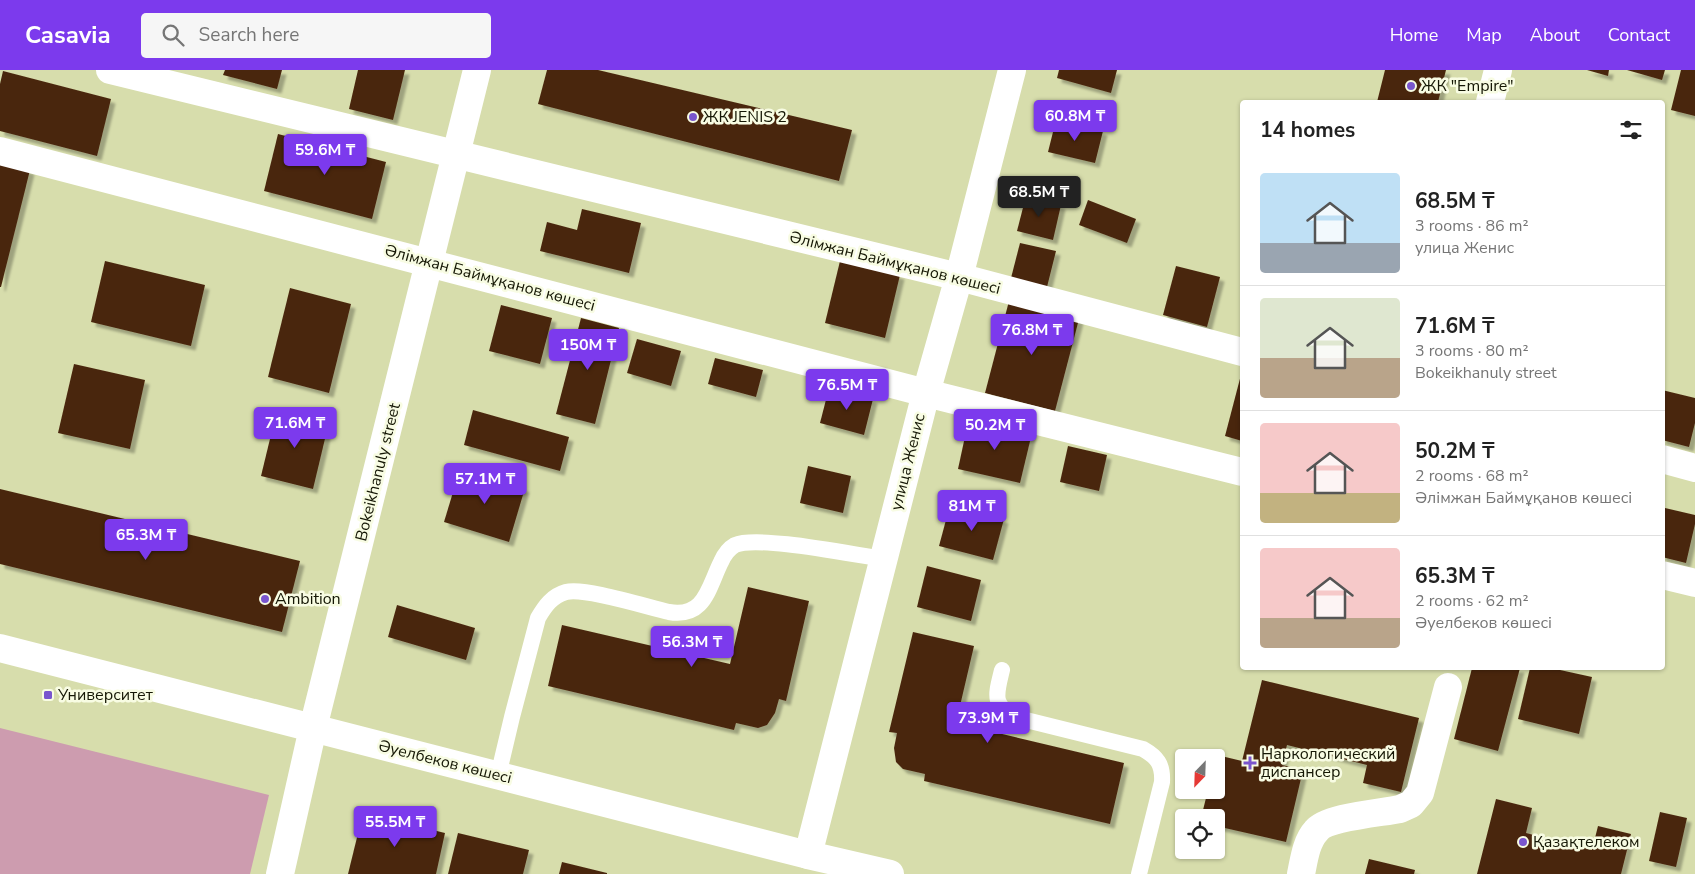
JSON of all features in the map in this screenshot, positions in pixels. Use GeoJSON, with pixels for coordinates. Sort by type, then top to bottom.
{"type":"FeatureCollection","features":[{"type":"Feature","properties":{"kind":"street","name":"Әлімжан Баймұқанов көшесі"},"geometry":{"type":"LineString","coordinates":[[110,70],[958,277],[1240,351]]}},
{"type":"Feature","properties":{"kind":"street","name":"Bokeikhanuly street"},"geometry":{"type":"LineString","coordinates":[[280,874],[313,728],[477,70]]}},
{"type":"Feature","properties":{"kind":"street","name":"улица Женис"},"geometry":{"type":"LineString","coordinates":[[808,855],[926,393],[1012,70]]}},
{"type":"Feature","properties":{"kind":"street"},"geometry":{"type":"LineString","coordinates":[[1490,100],[1498,70]]}},
{"type":"Feature","properties":{"kind":"street","name":"Әлімжан Баймұқанов көшесі"},"geometry":{"type":"LineString","coordinates":[[0,151],[926,393],[1240,472]]}},
{"type":"Feature","properties":{"kind":"street"},"geometry":{"type":"LineString","coordinates":[[1665,461],[1695,468]]}},
{"type":"Feature","properties":{"kind":"street"},"geometry":{"type":"LineString","coordinates":[[1665,576],[1695,583]]}},
{"type":"Feature","properties":{"kind":"street","name":"Әуелбеков көшесі"},"geometry":{"type":"LineString","coordinates":[[0,648],[808,855],[844,869],[890,874]]}},
{"type":"Feature","properties":{"kind":"street"},"geometry":{"type":"LineString","coordinates":[[1300,874],[1309,841],[1316,829],[1327,822],[1400,809],[1411,804],[1420,794],[1448,687]]}},
{"type":"Feature","properties":{"kind":"lane"},"geometry":{"type":"LineString","coordinates":[[498,776],[538,618],[546,605],[555,597],[566,592],[582,591],[680,614],[690,612],[702,603],[726,552],[734,546],[744,543],[770,543],[884,559]]}},
{"type":"Feature","properties":{"kind":"lane"},"geometry":{"type":"LineString","coordinates":[[1002,670],[997,696],[1000,706],[1008,713],[1018,718],[1143,748],[1153,754],[1159,761],[1163,771],[1162,782],[1139,874]]}},
{"type":"Feature","properties":{"kind":"shaded area"},"geometry":{"type":"Polygon","coordinates":[[[0,728],[269,795],[250,874],[0,874],[0,728]]]}},
{"type":"Feature","properties":{"kind":"building"},"geometry":{"type":"Polygon","coordinates":[[[225,70],[282,70],[277,89],[223,75],[225,70]]]}},
{"type":"Feature","properties":{"kind":"building"},"geometry":{"type":"Polygon","coordinates":[[[358,70],[405,70],[393,120],[349,109],[358,70]]]}},
{"type":"Feature","properties":{"kind":"building","name":"ЖК JENIS 2"},"geometry":{"type":"Polygon","coordinates":[[[547,70],[598,70],[852,130],[839,181],[538,104],[547,70]]]}},
{"type":"Feature","properties":{"kind":"building"},"geometry":{"type":"Polygon","coordinates":[[[1059,70],[1117,70],[1111,93],[1057,78],[1059,70]]]}},
{"type":"Feature","properties":{"kind":"building","name":"ЖК \"Empire\""},"geometry":{"type":"Polygon","coordinates":[[[1385,70],[1446,70],[1438,100],[1378,100],[1385,70]]]}},
{"type":"Feature","properties":{"kind":"building"},"geometry":{"type":"Polygon","coordinates":[[[1587,70],[1609,70],[1608,76],[1587,70]]]}},
{"type":"Feature","properties":{"kind":"building"},"geometry":{"type":"Polygon","coordinates":[[[1627,70],[1665,70],[1662,80],[1627,70]]]}},
{"type":"Feature","properties":{"kind":"building"},"geometry":{"type":"Polygon","coordinates":[[[1681,70],[1695,70],[1695,116],[1671,110],[1681,70]]]}},
{"type":"Feature","properties":{"kind":"building"},"geometry":{"type":"Polygon","coordinates":[[[3,71],[111,99],[97,156],[0,131],[0,84],[3,71]]]}},
{"type":"Feature","properties":{"kind":"building"},"geometry":{"type":"Polygon","coordinates":[[[1056,120],[1103,131],[1095,163],[1048,152],[1056,120]]]}},
{"type":"Feature","properties":{"kind":"building"},"geometry":{"type":"Polygon","coordinates":[[[278,134],[386,162],[372,219],[264,191],[278,134]]]}},
{"type":"Feature","properties":{"kind":"building"},"geometry":{"type":"Polygon","coordinates":[[[0,162],[30,170],[1,287],[0,287],[0,162]]]}},
{"type":"Feature","properties":{"kind":"building"},"geometry":{"type":"Polygon","coordinates":[[[1026,196],[1061,205],[1053,240],[1017,231],[1026,196]]]}},
{"type":"Feature","properties":{"kind":"building"},"geometry":{"type":"Polygon","coordinates":[[[1088,200],[1136,219],[1127,243],[1079,225],[1088,200]]]}},
{"type":"Feature","properties":{"kind":"building"},"geometry":{"type":"Polygon","coordinates":[[[582,209],[641,223],[629,273],[540,251],[547,222],[577,230],[582,209]]]}},
{"type":"Feature","properties":{"kind":"building"},"geometry":{"type":"Polygon","coordinates":[[[1020,243],[1056,251],[1047,287],[1011,278],[1020,243]]]}},
{"type":"Feature","properties":{"kind":"building"},"geometry":{"type":"Polygon","coordinates":[[[105,261],[205,285],[191,346],[91,322],[105,261]]]}},
{"type":"Feature","properties":{"kind":"building"},"geometry":{"type":"Polygon","coordinates":[[[840,261],[900,275],[885,338],[825,323],[840,261]]]}},
{"type":"Feature","properties":{"kind":"building"},"geometry":{"type":"Polygon","coordinates":[[[1176,266],[1220,277],[1207,327],[1163,315],[1176,266]]]}},
{"type":"Feature","properties":{"kind":"building"},"geometry":{"type":"Polygon","coordinates":[[[290,288],[351,304],[329,393],[268,377],[290,288]]]}},
{"type":"Feature","properties":{"kind":"building"},"geometry":{"type":"Polygon","coordinates":[[[1009,301],[1079,319],[1055,411],[985,393],[1009,301]]]}},
{"type":"Feature","properties":{"kind":"building"},"geometry":{"type":"Polygon","coordinates":[[[501,305],[552,318],[540,364],[489,351],[501,305]]]}},
{"type":"Feature","properties":{"kind":"building"},"geometry":{"type":"Polygon","coordinates":[[[581,318],[619,328],[595,424],[556,414],[581,318]]]}},
{"type":"Feature","properties":{"kind":"building"},"geometry":{"type":"Polygon","coordinates":[[[637,339],[681,351],[671,386],[627,373],[637,339]]]}},
{"type":"Feature","properties":{"kind":"building"},"geometry":{"type":"Polygon","coordinates":[[[715,358],[763,370],[756,397],[708,384],[715,358]]]}},
{"type":"Feature","properties":{"kind":"building"},"geometry":{"type":"Polygon","coordinates":[[[74,364],[145,380],[130,449],[58,433],[74,364]]]}},
{"type":"Feature","properties":{"kind":"building"},"geometry":{"type":"Polygon","coordinates":[[[1240,379],[1240,440],[1225,436],[1240,379]]]}},
{"type":"Feature","properties":{"kind":"building"},"geometry":{"type":"Polygon","coordinates":[[[829,388],[873,399],[864,435],[820,423],[829,388]]]}},
{"type":"Feature","properties":{"kind":"building"},"geometry":{"type":"Polygon","coordinates":[[[1665,391],[1695,398],[1695,423],[1689,447],[1665,441],[1665,391]]]}},
{"type":"Feature","properties":{"kind":"building"},"geometry":{"type":"Polygon","coordinates":[[[277,410],[329,422],[313,489],[261,476],[277,410]]]}},
{"type":"Feature","properties":{"kind":"building"},"geometry":{"type":"Polygon","coordinates":[[[473,410],[569,437],[560,471],[464,445],[473,410]]]}},
{"type":"Feature","properties":{"kind":"building"},"geometry":{"type":"Polygon","coordinates":[[[969,418],[1032,433],[1020,483],[958,469],[969,418]]]}},
{"type":"Feature","properties":{"kind":"building"},"geometry":{"type":"Polygon","coordinates":[[[1068,446],[1107,455],[1099,491],[1060,482],[1068,446]]]}},
{"type":"Feature","properties":{"kind":"building"},"geometry":{"type":"Polygon","coordinates":[[[808,466],[851,476],[843,513],[800,503],[808,466]]]}},
{"type":"Feature","properties":{"kind":"building"},"geometry":{"type":"Polygon","coordinates":[[[460,469],[525,488],[509,542],[444,522],[460,469]]]}},
{"type":"Feature","properties":{"kind":"building"},"geometry":{"type":"Polygon","coordinates":[[[0,489],[300,561],[282,632],[0,564],[0,489]]]}},
{"type":"Feature","properties":{"kind":"building"},"geometry":{"type":"Polygon","coordinates":[[[950,505],[1004,519],[993,560],[939,546],[950,505]]]}},
{"type":"Feature","properties":{"kind":"building"},"geometry":{"type":"Polygon","coordinates":[[[1665,508],[1695,515],[1695,524],[1686,563],[1665,558],[1665,508]]]}},
{"type":"Feature","properties":{"kind":"building"},"geometry":{"type":"Polygon","coordinates":[[[927,566],[981,580],[971,621],[917,607],[927,566]]]}},
{"type":"Feature","properties":{"kind":"building"},"geometry":{"type":"Polygon","coordinates":[[[748,587],[809,601],[786,701],[779,699],[775,713],[767,725],[758,728],[736,723],[734,730],[548,686],[562,625],[730,664],[748,587]]]}},
{"type":"Feature","properties":{"kind":"building"},"geometry":{"type":"Polygon","coordinates":[[[397,605],[475,628],[466,660],[388,637],[397,605]]]}},
{"type":"Feature","properties":{"kind":"building"},"geometry":{"type":"Polygon","coordinates":[[[913,632],[974,646],[956,723],[1124,763],[1110,824],[924,781],[925,774],[903,769],[896,762],[894,748],[897,733],[889,732],[913,632]]]}},
{"type":"Feature","properties":{"kind":"building"},"geometry":{"type":"Polygon","coordinates":[[[1471,670],[1519,670],[1498,751],[1454,739],[1471,670]]]}},
{"type":"Feature","properties":{"kind":"building"},"geometry":{"type":"Polygon","coordinates":[[[1530,670],[1560,670],[1592,677],[1579,734],[1518,719],[1530,670]]]}},
{"type":"Feature","properties":{"kind":"building","name":"Наркологический диспансер"},"geometry":{"type":"Polygon","coordinates":[[[1262,680],[1419,718],[1401,792],[1363,783],[1367,765],[1287,745],[1282,765],[1303,770],[1286,842],[1225,828],[1225,809],[1203,809],[1206,799],[1225,799],[1225,757],[1242,761],[1262,680]]]}},
{"type":"Feature","properties":{"kind":"building","name":"Қазақтелеком"},"geometry":{"type":"Polygon","coordinates":[[[1496,799],[1532,808],[1526,833],[1592,850],[1598,826],[1631,834],[1621,874],[1477,874],[1496,799]]]}},
{"type":"Feature","properties":{"kind":"building"},"geometry":{"type":"Polygon","coordinates":[[[1660,812],[1687,818],[1676,867],[1649,861],[1660,812]]]}},
{"type":"Feature","properties":{"kind":"building"},"geometry":{"type":"Polygon","coordinates":[[[363,813],[445,833],[436,874],[348,874],[363,813]]]}},
{"type":"Feature","properties":{"kind":"building"},"geometry":{"type":"Polygon","coordinates":[[[458,833],[529,850],[523,874],[448,874],[458,833]]]}},
{"type":"Feature","properties":{"kind":"building"},"geometry":{"type":"Polygon","coordinates":[[[1369,859],[1415,870],[1414,874],[1365,874],[1369,859]]]}},
{"type":"Feature","properties":{"kind":"building"},"geometry":{"type":"Polygon","coordinates":[[[562,862],[607,873],[607,874],[559,874],[562,862]]]}},
{"type":"Feature","properties":{"kind":"place","name":"ЖК \"Empire\""},"geometry":{"type":"Point","coordinates":[1411,86]}},
{"type":"Feature","properties":{"kind":"place","name":"ЖК JENIS 2"},"geometry":{"type":"Point","coordinates":[693,117]}},
{"type":"Feature","properties":{"kind":"place","name":"Ambition"},"geometry":{"type":"Point","coordinates":[265,599]}},
{"type":"Feature","properties":{"kind":"place","name":"Университет"},"geometry":{"type":"Point","coordinates":[48,695]}},
{"type":"Feature","properties":{"kind":"place","name":"Наркологический диспансер"},"geometry":{"type":"Point","coordinates":[1250,763]}},
{"type":"Feature","properties":{"kind":"place","name":"Қазақтелеком"},"geometry":{"type":"Point","coordinates":[1523,842]}}]}
